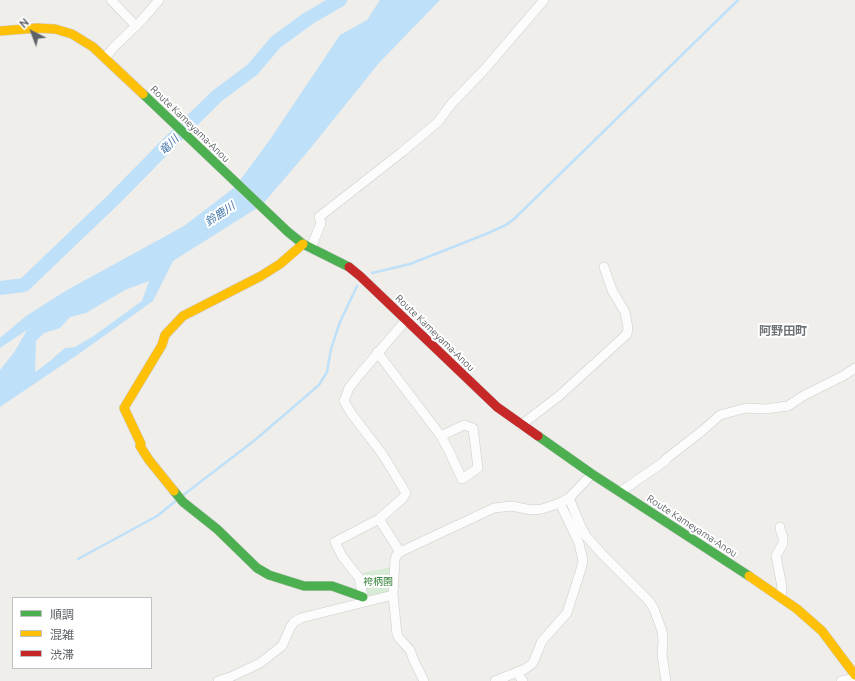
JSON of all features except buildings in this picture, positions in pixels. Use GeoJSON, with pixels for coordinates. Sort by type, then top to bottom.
{"type":"FeatureCollection","features":[{"type":"Feature","properties":{"kind":"main road","name":"Route Kameyama-Anou"},"geometry":{"type":"LineString","coordinates":[[0,31],[37,28],[64,31],[80,38],[93,47],[288,232],[307,246],[356,272],[497,407],[592,474],[806,616],[822,631],[855,675]]}},
{"type":"Feature","properties":{"kind":"main road"},"geometry":{"type":"LineString","coordinates":[[307,246],[256,279],[194,309],[183,316],[165,335],[162,345],[124,408],[141,444],[140,446],[148,460],[180,499],[218,529],[257,568],[269,575],[304,586],[332,586],[363,599]]}},
{"type":"Feature","properties":{"kind":"street"},"geometry":{"type":"LineString","coordinates":[[111,0],[136,26]]}},
{"type":"Feature","properties":{"kind":"street"},"geometry":{"type":"LineString","coordinates":[[107,60],[113,48],[136,26],[159,0]]}},
{"type":"Feature","properties":{"kind":"street"},"geometry":{"type":"LineString","coordinates":[[307,246],[319,228],[321,223],[319,217],[397,157],[438,122],[452,103],[484,70],[544,0]]}},
{"type":"Feature","properties":{"kind":"street"},"geometry":{"type":"LineString","coordinates":[[521,425],[559,396],[627,334],[628,328],[625,312],[612,290],[604,267]]}},
{"type":"Feature","properties":{"kind":"street"},"geometry":{"type":"LineString","coordinates":[[363,599],[359,578],[342,556],[334,542],[379,519],[403,498],[406,493],[383,455],[351,414],[344,401],[349,388],[377,352],[406,320]]}},
{"type":"Feature","properties":{"kind":"street"},"geometry":{"type":"LineString","coordinates":[[377,352],[441,436],[462,479],[478,468],[473,428],[464,425],[441,436]]}},
{"type":"Feature","properties":{"kind":"street"},"geometry":{"type":"LineString","coordinates":[[620,492],[665,461],[666,458],[702,431],[720,415],[746,408],[765,409],[788,406],[803,396],[843,376],[855,368]]}},
{"type":"Feature","properties":{"kind":"street"},"geometry":{"type":"LineString","coordinates":[[422,681],[410,650],[397,634],[393,595],[395,560],[400,552],[494,508],[512,506],[531,510],[542,509],[565,500],[592,474]]}},
{"type":"Feature","properties":{"kind":"street"},"geometry":{"type":"LineString","coordinates":[[495,681],[517,672],[532,663],[542,642],[567,613],[581,569],[582,561],[581,552],[565,500]]}},
{"type":"Feature","properties":{"kind":"street"},"geometry":{"type":"LineString","coordinates":[[565,500],[586,536],[602,554],[649,600],[662,631],[662,655],[666,681]]}},
{"type":"Feature","properties":{"kind":"street"},"geometry":{"type":"LineString","coordinates":[[379,519],[400,552]]}},
{"type":"Feature","properties":{"kind":"street"},"geometry":{"type":"LineString","coordinates":[[780,527],[783,543],[776,556],[782,587],[781,598]]}},
{"type":"Feature","properties":{"kind":"street"},"geometry":{"type":"LineString","coordinates":[[218,681],[233,676],[260,663],[282,646],[294,622],[301,618],[363,599],[393,595]]}},
{"type":"Feature","properties":{"kind":"street"},"geometry":{"type":"LineString","coordinates":[[517,672],[523,681]]}},
{"type":"Feature","properties":{"kind":"street"},"geometry":{"type":"LineString","coordinates":[[841,681],[855,678]]}},
{"type":"Feature","properties":{"kind":"green space","name":"袴柄園"},"geometry":{"type":"Polygon","coordinates":[[[392,567],[391,588],[388,592],[369,596],[365,591],[362,573],[392,567]]]}},
{"type":"Feature","properties":{"kind":"water","name":"鈴鹿川"},"geometry":{"type":"Polygon","coordinates":[[[380,0],[440,0],[379,63],[309,150],[262,205],[173,261],[153,301],[0,407],[0,370],[15,351],[27,330],[0,348],[0,338],[26,316],[67,290],[184,226],[235,187],[269,141],[340,35],[367,20],[380,0]],[[149,281],[125,290],[86,313],[70,317],[60,328],[44,333],[36,341],[35,372],[65,348],[75,347],[95,335],[142,301],[149,281]]]}},
{"type":"Feature","properties":{"kind":"waterway","name":"竜川"},"geometry":{"type":"LineString","coordinates":[[0,288],[24,285],[114,199],[217,96],[252,70],[276,42],[309,18],[340,0]]}},
{"type":"Feature","properties":{"kind":"waterway"},"geometry":{"type":"LineString","coordinates":[[372,273],[410,264],[506,225],[514,219],[738,0]]}},
{"type":"Feature","properties":{"kind":"waterway"},"geometry":{"type":"LineString","coordinates":[[182,496],[255,440],[319,385],[327,372],[331,349],[340,322],[357,286]]}},
{"type":"Feature","properties":{"kind":"waterway"},"geometry":{"type":"LineString","coordinates":[[78,559],[157,516],[177,500]]}},
{"type":"Feature","properties":{"kind":"traffic: fast"},"geometry":{"type":"LineString","coordinates":[[143,94],[288,232],[303,244],[349,267]]}},
{"type":"Feature","properties":{"kind":"traffic: fast"},"geometry":{"type":"LineString","coordinates":[[538,436],[592,474],[749,576]]}},
{"type":"Feature","properties":{"kind":"traffic: fast"},"geometry":{"type":"LineString","coordinates":[[174,491],[183,502],[217,529],[257,568],[269,575],[304,586],[332,586],[363,597]]}},
{"type":"Feature","properties":{"kind":"traffic: slow"},"geometry":{"type":"LineString","coordinates":[[0,31],[37,28],[55,29],[72,34],[93,47],[143,94]]}},
{"type":"Feature","properties":{"kind":"traffic: slow"},"geometry":{"type":"LineString","coordinates":[[174,491],[149,460],[140,446],[141,444],[124,408],[162,345],[165,335],[183,316],[261,276],[280,264],[303,244]]}},
{"type":"Feature","properties":{"kind":"traffic: slow"},"geometry":{"type":"LineString","coordinates":[[749,576],[797,609],[822,631],[855,675]]}},
{"type":"Feature","properties":{"kind":"traffic: jam"},"geometry":{"type":"LineString","coordinates":[[349,267],[497,407],[538,436]]}},
{"type":"Feature","properties":{"kind":"district","name":"阿野田町"},"geometry":{"type":"Point","coordinates":[783,331]}}]}
